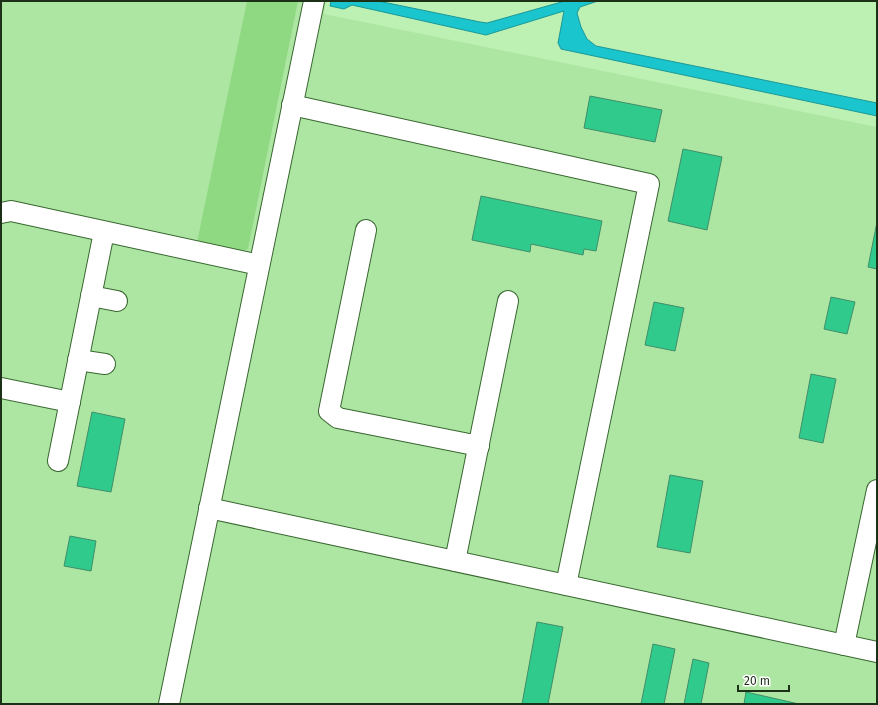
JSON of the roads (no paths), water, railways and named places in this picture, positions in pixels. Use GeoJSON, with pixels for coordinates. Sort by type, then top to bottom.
{"type":"FeatureCollection","features":[{"type":"Feature","properties":{"kind":"lane"},"geometry":{"type":"LineString","coordinates":[[169,704],[314,1]]}},
{"type":"Feature","properties":{"kind":"lane"},"geometry":{"type":"LineString","coordinates":[[292,104],[649,184],[566,585]]}},
{"type":"Feature","properties":{"kind":"lane"},"geometry":{"type":"LineString","coordinates":[[1,213],[11,211],[259,265]]}},
{"type":"Feature","properties":{"kind":"lane"},"geometry":{"type":"LineString","coordinates":[[366,230],[329,411],[338,418],[479,446]]}},
{"type":"Feature","properties":{"kind":"lane"},"geometry":{"type":"LineString","coordinates":[[58,461],[104,232]]}},
{"type":"Feature","properties":{"kind":"lane"},"geometry":{"type":"LineString","coordinates":[[91,296],[117,301]]}},
{"type":"Feature","properties":{"kind":"lane"},"geometry":{"type":"LineString","coordinates":[[455,561],[508,301]]}},
{"type":"Feature","properties":{"kind":"lane"},"geometry":{"type":"LineString","coordinates":[[78,360],[104,364]]}},
{"type":"Feature","properties":{"kind":"lane"},"geometry":{"type":"LineString","coordinates":[[1,388],[70,402]]}},
{"type":"Feature","properties":{"kind":"lane"},"geometry":{"type":"LineString","coordinates":[[844,645],[877,490]]}},
{"type":"Feature","properties":{"kind":"lane"},"geometry":{"type":"LineString","coordinates":[[210,508],[877,652]]}},
{"type":"Feature","properties":{"kind":"water"},"geometry":{"type":"Polygon","coordinates":[[[331,1],[378,1],[487,23],[565,1],[598,1],[580,7],[577,13],[581,27],[587,39],[596,46],[877,103],[877,116],[561,49],[558,43],[564,11],[486,35],[352,5],[344,9],[330,6],[331,1]]]}}]}
